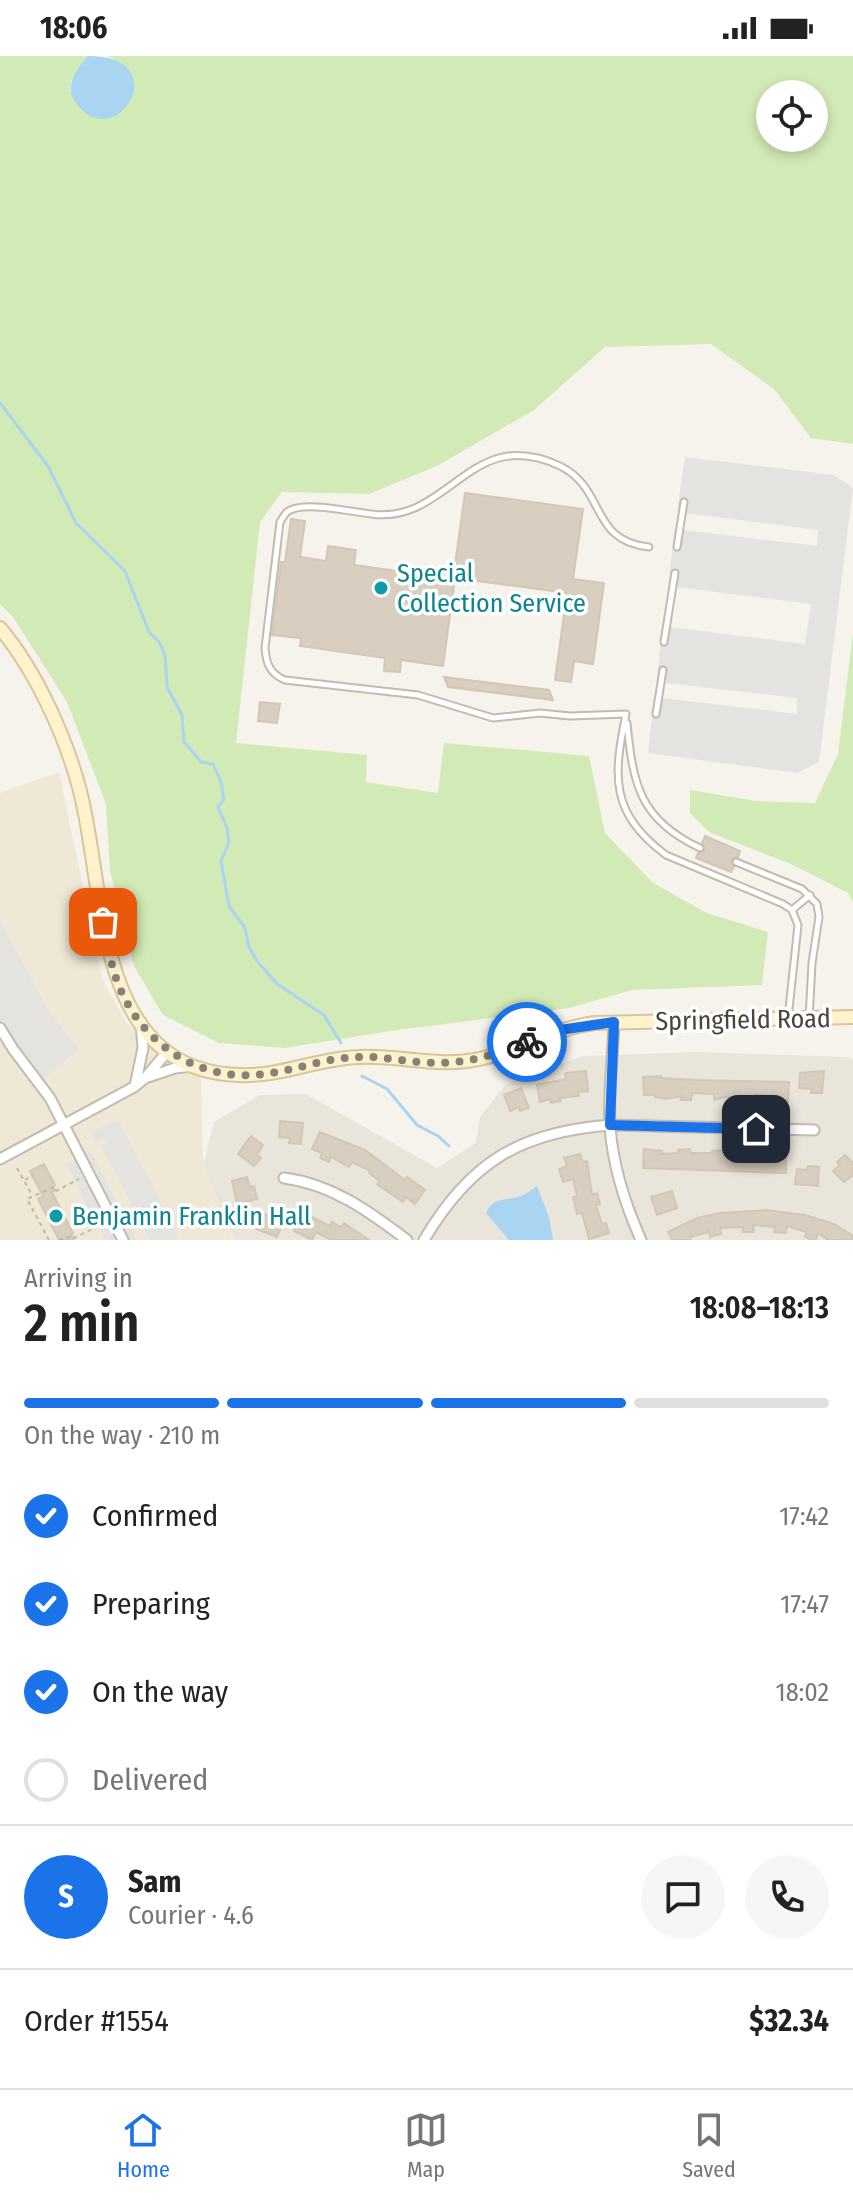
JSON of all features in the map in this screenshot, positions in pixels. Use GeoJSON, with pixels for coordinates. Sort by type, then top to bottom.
{"type":"FeatureCollection","features":[{"type":"Feature","properties":{"kind":"street","name":"Springfield Road"},"geometry":{"type":"LineString","coordinates":[[0,628],[28,668],[71,760],[84,806],[97,894],[113,968],[125,999],[168,1051],[194,1065],[226,1075],[251,1075],[358,1057],[454,1063],[483,1059],[560,1030],[614,1022],[853,1017]]}},
{"type":"Feature","properties":{"kind":"street"},"geometry":{"type":"LineString","coordinates":[[134,1087],[142,1058],[141,1022]]}},
{"type":"Feature","properties":{"kind":"street"},"geometry":{"type":"LineString","coordinates":[[614,1022],[610,1125],[618,1178],[641,1240]]}},
{"type":"Feature","properties":{"kind":"street"},"geometry":{"type":"LineString","coordinates":[[0,1028],[43,1087],[123,1240]]}},
{"type":"Feature","properties":{"kind":"street"},"geometry":{"type":"LineString","coordinates":[[0,1159],[134,1087],[168,1051]]}},
{"type":"Feature","properties":{"kind":"street"},"geometry":{"type":"LineString","coordinates":[[145,1078],[194,1065]]}},
{"type":"Feature","properties":{"kind":"street"},"geometry":{"type":"LineString","coordinates":[[424,1240],[454,1195],[481,1168],[497,1156],[546,1136],[577,1128],[610,1125],[814,1130]]}},
{"type":"Feature","properties":{"kind":"street"},"geometry":{"type":"LineString","coordinates":[[284,1178],[302,1180],[343,1197],[407,1240]]}},
{"type":"Feature","properties":{"kind":"lane"},"geometry":{"type":"LineString","coordinates":[[626,714],[570,716],[540,713],[493,718],[418,695],[285,680],[277,676],[266,661],[265,648],[280,522],[287,512],[306,506],[378,515],[423,506],[479,464],[516,456],[540,459],[578,478],[591,493],[607,528],[617,538],[634,546],[649,547]]}},
{"type":"Feature","properties":{"kind":"lane"},"geometry":{"type":"LineString","coordinates":[[677,547],[684,502]]}},
{"type":"Feature","properties":{"kind":"lane"},"geometry":{"type":"LineString","coordinates":[[664,642],[675,573]]}},
{"type":"Feature","properties":{"kind":"lane"},"geometry":{"type":"LineString","coordinates":[[656,714],[663,670]]}},
{"type":"Feature","properties":{"kind":"lane"},"geometry":{"type":"LineString","coordinates":[[626,714],[631,767],[641,797],[661,824],[679,838],[700,848]]}},
{"type":"Feature","properties":{"kind":"lane"},"geometry":{"type":"LineString","coordinates":[[626,714],[617,760],[618,781],[626,810],[649,842],[666,855],[792,910],[798,925],[788,1020]]}},
{"type":"Feature","properties":{"kind":"lane"},"geometry":{"type":"LineString","coordinates":[[736,862],[786,881],[810,895],[817,904],[819,917],[812,963],[809,1020]]}},
{"type":"Feature","properties":{"kind":"lane"},"geometry":{"type":"LineString","coordinates":[[792,910],[810,895]]}},
{"type":"Feature","properties":{"kind":"path"},"geometry":{"type":"LineString","coordinates":[[17,1168],[32,1196]]}},
{"type":"Feature","properties":{"kind":"path"},"geometry":{"type":"LineString","coordinates":[[49,1240],[27,1199],[54,1187],[56,1191],[89,1174]]}},
{"type":"Feature","properties":{"kind":"path"},"geometry":{"type":"LineString","coordinates":[[24,1181],[33,1175]]}},
{"type":"Feature","properties":{"kind":"path"},"geometry":{"type":"LineString","coordinates":[[59,1240],[74,1238],[113,1219]]}},
{"type":"Feature","properties":{"kind":"shaded area"},"geometry":{"type":"Polygon","coordinates":[[[685,457],[833,475],[853,488],[819,762],[797,773],[648,753],[654,697],[797,714],[797,698],[657,682],[662,626],[805,644],[811,604],[668,586],[675,529],[817,546],[818,530],[677,512],[685,457]]]}},
{"type":"Feature","properties":{"kind":"shaded area"},"geometry":{"type":"Polygon","coordinates":[[[59,772],[101,974],[127,1023],[168,1058],[201,1076],[203,1166],[233,1240],[0,1240],[0,793],[59,772]]]}},
{"type":"Feature","properties":{"kind":"shaded area"},"geometry":{"type":"Polygon","coordinates":[[[0,920],[49,1012],[79,1049],[35,1086],[0,1038],[0,920]]]}},
{"type":"Feature","properties":{"kind":"shaded area"},"geometry":{"type":"Polygon","coordinates":[[[696,1052],[848,1057],[853,1060],[853,1240],[234,1240],[203,1166],[214,1122],[260,1095],[306,1094],[437,1168],[476,1143],[480,1117],[506,1084],[582,1056],[696,1052]]]}},
{"type":"Feature","properties":{"kind":"shaded area"},"geometry":{"type":"Polygon","coordinates":[[[118,1120],[178,1240],[150,1240],[101,1145],[108,1142],[107,1138],[95,1142],[91,1132],[118,1120]]]}},
{"type":"Feature","properties":{"kind":"shaded area"},"geometry":{"type":"Polygon","coordinates":[[[91,1151],[136,1240],[105,1240],[66,1165],[91,1151]]]}},
{"type":"Feature","properties":{"kind":"green space"},"geometry":{"type":"Polygon","coordinates":[[[0,56],[88,56],[71,81],[70,92],[134,90],[132,78],[126,69],[107,56],[853,56],[853,444],[811,438],[774,389],[711,344],[605,347],[534,410],[437,466],[369,494],[282,492],[260,522],[236,743],[367,755],[366,782],[438,793],[444,743],[589,756],[605,833],[653,883],[707,913],[768,932],[762,985],[632,990],[569,1008],[285,1048],[219,1043],[163,1015],[134,966],[110,871],[106,804],[67,702],[13,617],[0,604],[0,56]]]}},
{"type":"Feature","properties":{"kind":"green space"},"geometry":{"type":"Polygon","coordinates":[[[853,633],[853,902],[848,893],[791,864],[709,832],[690,813],[690,790],[756,801],[815,803],[838,754],[853,633]]]}},
{"type":"Feature","properties":{"kind":"water"},"geometry":{"type":"Polygon","coordinates":[[[88,56],[115,60],[130,71],[134,86],[130,101],[120,113],[106,119],[90,116],[71,94],[74,76],[88,56]]]}},
{"type":"Feature","properties":{"kind":"water"},"geometry":{"type":"Polygon","coordinates":[[[537,1186],[549,1217],[553,1240],[509,1240],[486,1213],[496,1202],[522,1195],[537,1186]]]}},
{"type":"Feature","properties":{"kind":"building","name":"Special Collection Service"},"geometry":{"type":"Polygon","coordinates":[[[465,493],[583,509],[573,579],[604,583],[593,664],[574,661],[571,682],[555,680],[567,593],[455,578],[443,666],[401,660],[400,672],[384,671],[385,658],[300,646],[301,638],[272,635],[281,562],[285,562],[291,519],[305,521],[300,557],[326,561],[328,546],[356,550],[354,565],[441,577],[442,570],[454,572],[465,493]]]}},
{"type":"Feature","properties":{"kind":"building"},"geometry":{"type":"Polygon","coordinates":[[[444,677],[549,690],[553,700],[448,687],[444,677]]]}},
{"type":"Feature","properties":{"kind":"building"},"geometry":{"type":"Polygon","coordinates":[[[260,702],[280,704],[277,723],[258,721],[260,702]]]}},
{"type":"Feature","properties":{"kind":"building"},"geometry":{"type":"Polygon","coordinates":[[[705,836],[740,851],[738,857],[731,859],[734,867],[731,872],[696,858],[698,853],[705,850],[702,843],[705,836]]]}},
{"type":"Feature","properties":{"kind":"building"},"geometry":{"type":"Polygon","coordinates":[[[586,1071],[588,1091],[578,1092],[579,1096],[560,1098],[561,1101],[551,1103],[551,1099],[540,1102],[537,1085],[566,1079],[565,1073],[586,1071]]]}},
{"type":"Feature","properties":{"kind":"building"},"geometry":{"type":"Polygon","coordinates":[[[824,1071],[822,1093],[799,1088],[800,1073],[824,1071]]]}},
{"type":"Feature","properties":{"kind":"building"},"geometry":{"type":"Polygon","coordinates":[[[643,1077],[693,1080],[789,1082],[788,1102],[776,1102],[777,1097],[755,1094],[755,1104],[745,1103],[745,1098],[714,1100],[714,1094],[692,1093],[691,1100],[681,1100],[682,1096],[665,1099],[644,1095],[643,1077]]]}},
{"type":"Feature","properties":{"kind":"building"},"geometry":{"type":"Polygon","coordinates":[[[521,1088],[529,1108],[520,1111],[519,1107],[510,1111],[504,1095],[521,1088]]]}},
{"type":"Feature","properties":{"kind":"building"},"geometry":{"type":"Polygon","coordinates":[[[280,1121],[303,1123],[301,1144],[289,1143],[290,1138],[279,1137],[280,1121]]]}},
{"type":"Feature","properties":{"kind":"building"},"geometry":{"type":"Polygon","coordinates":[[[320,1132],[365,1150],[405,1180],[407,1177],[425,1190],[415,1204],[406,1197],[403,1202],[377,1184],[380,1181],[369,1173],[371,1171],[352,1162],[349,1167],[331,1157],[329,1162],[320,1158],[322,1153],[312,1149],[320,1132]]]}},
{"type":"Feature","properties":{"kind":"building"},"geometry":{"type":"Polygon","coordinates":[[[251,1136],[263,1145],[257,1155],[261,1158],[254,1166],[238,1154],[251,1136]]]}},
{"type":"Feature","properties":{"kind":"building"},"geometry":{"type":"Polygon","coordinates":[[[644,1149],[662,1151],[662,1154],[690,1149],[690,1153],[723,1150],[723,1156],[755,1154],[755,1157],[774,1157],[775,1152],[786,1153],[786,1173],[643,1168],[644,1149]]]}},
{"type":"Feature","properties":{"kind":"building"},"geometry":{"type":"Polygon","coordinates":[[[580,1154],[583,1162],[587,1161],[592,1195],[597,1193],[600,1204],[596,1205],[602,1224],[606,1223],[609,1233],[589,1239],[582,1213],[577,1214],[573,1179],[563,1182],[559,1169],[567,1166],[564,1158],[580,1154]]]}},
{"type":"Feature","properties":{"kind":"building"},"geometry":{"type":"Polygon","coordinates":[[[845,1155],[853,1163],[853,1175],[844,1182],[833,1171],[845,1155]]]}},
{"type":"Feature","properties":{"kind":"building","name":"Benjamin Franklin Hall"},"geometry":{"type":"Polygon","coordinates":[[[44,1164],[55,1185],[52,1192],[74,1240],[59,1240],[38,1199],[43,1196],[30,1171],[44,1164]]]}},
{"type":"Feature","properties":{"kind":"building"},"geometry":{"type":"Polygon","coordinates":[[[808,1166],[819,1167],[818,1186],[795,1184],[797,1169],[807,1170],[808,1166]]]}},
{"type":"Feature","properties":{"kind":"building"},"geometry":{"type":"Polygon","coordinates":[[[247,1177],[250,1187],[254,1186],[257,1199],[237,1204],[232,1181],[247,1177]]]}},
{"type":"Feature","properties":{"kind":"building"},"geometry":{"type":"Polygon","coordinates":[[[672,1191],[677,1208],[657,1215],[651,1197],[672,1191]]]}},
{"type":"Feature","properties":{"kind":"building"},"geometry":{"type":"Polygon","coordinates":[[[766,1210],[805,1215],[834,1224],[853,1236],[853,1240],[828,1240],[818,1233],[816,1240],[812,1240],[805,1237],[806,1232],[787,1226],[786,1233],[774,1232],[775,1227],[753,1225],[754,1232],[743,1232],[743,1227],[720,1228],[721,1234],[710,1237],[709,1232],[690,1237],[691,1240],[672,1240],[668,1232],[697,1218],[766,1210]]]}},
{"type":"Feature","properties":{"kind":"building"},"geometry":{"type":"Polygon","coordinates":[[[263,1214],[284,1220],[277,1237],[256,1229],[263,1214]]]}},
{"type":"Feature","properties":{"kind":"building"},"geometry":{"type":"Polygon","coordinates":[[[301,1216],[308,1219],[310,1216],[330,1226],[332,1222],[341,1227],[344,1223],[369,1240],[331,1240],[316,1232],[312,1240],[294,1231],[301,1216]]]}},
{"type":"Feature","properties":{"kind":"waterway"},"geometry":{"type":"LineString","coordinates":[[0,403],[48,466],[76,523],[125,571],[149,632],[159,642],[165,655],[167,687],[182,715],[184,742],[201,762],[213,764],[221,782],[224,799],[218,807],[227,828],[229,843],[221,861],[229,906],[245,928],[249,947],[277,984],[324,1015],[341,1043]]}},
{"type":"Feature","properties":{"kind":"waterway"},"geometry":{"type":"LineString","coordinates":[[362,1076],[387,1089],[417,1125],[449,1146]]}},
{"type":"Feature","properties":{"kind":"way so far"},"geometry":{"type":"LineString","coordinates":[[103,922],[116,979],[132,1011],[168,1051],[215,1073],[266,1074],[358,1057],[454,1063],[483,1059],[527,1042]]}},
{"type":"Feature","properties":{"kind":"place","name":"Special Collection Service"},"geometry":{"type":"Point","coordinates":[381,588]}},
{"type":"Feature","properties":{"kind":"place","name":"Benjamin Franklin Hall"},"geometry":{"type":"Point","coordinates":[56,1216]}},
{"type":"Feature","properties":{"kind":"route"},"geometry":{"type":"LineString","coordinates":[[527,1042],[577,1026],[614,1022],[610,1125],[756,1129]]}}]}
